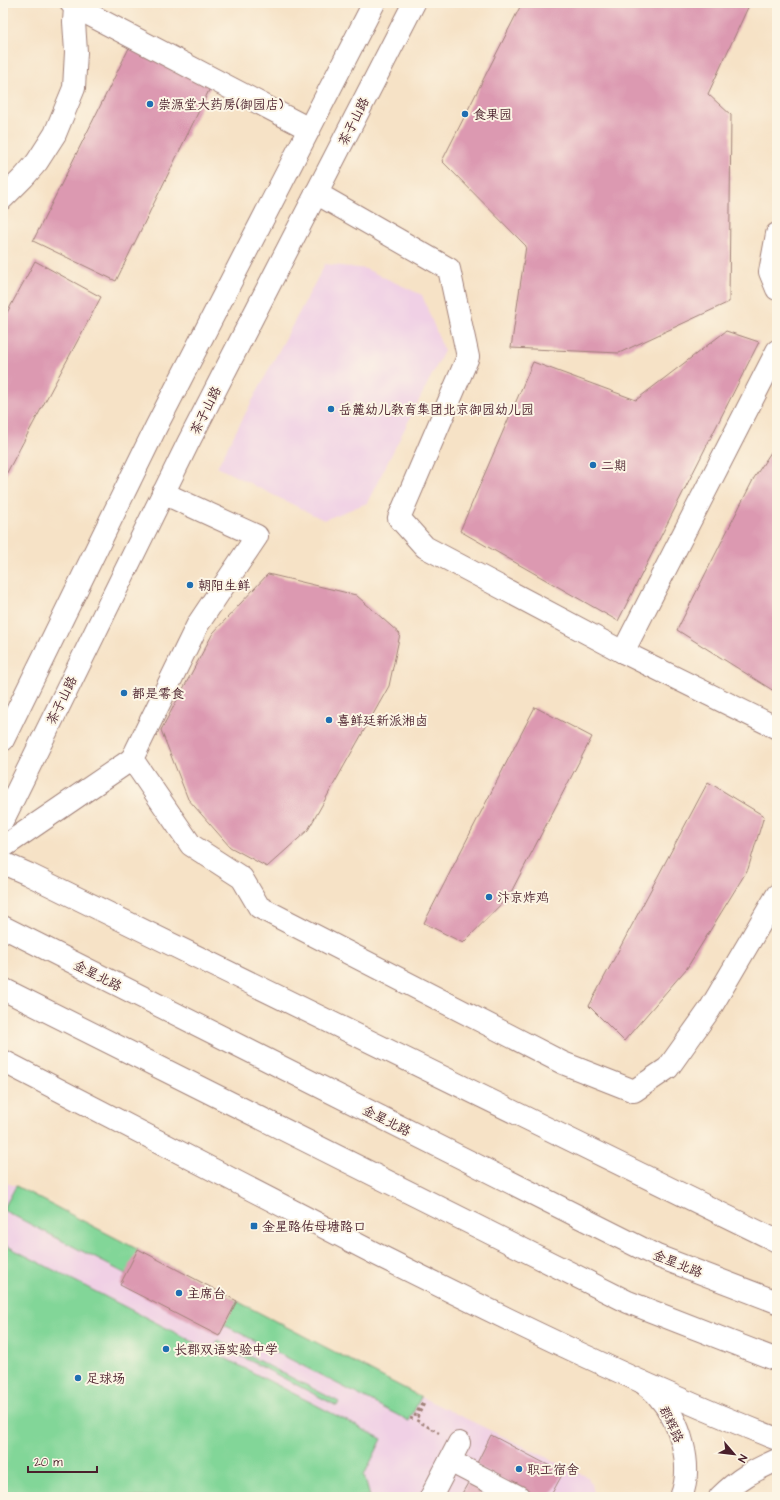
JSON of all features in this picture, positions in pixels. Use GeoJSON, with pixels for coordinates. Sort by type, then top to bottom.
{"type":"FeatureCollection","features":[{"type":"Feature","properties":{"kind":"street"},"geometry":{"type":"LineString","coordinates":[[3,740],[156,427],[374,3]]}},
{"type":"Feature","properties":{"kind":"street","name":"茶子山路"},"geometry":{"type":"LineString","coordinates":[[3,820],[163,493],[414,3]]}},
{"type":"Feature","properties":{"kind":"street"},"geometry":{"type":"LineString","coordinates":[[3,198],[33,167],[55,134],[74,88],[76,52],[74,4],[309,129]]}},
{"type":"Feature","properties":{"kind":"street"},"geometry":{"type":"LineString","coordinates":[[316,193],[449,269],[468,357],[400,518],[425,547],[623,652],[777,728]]}},
{"type":"Feature","properties":{"kind":"street"},"geometry":{"type":"LineString","coordinates":[[777,234],[770,272],[777,289]]}},
{"type":"Feature","properties":{"kind":"street"},"geometry":{"type":"LineString","coordinates":[[623,652],[777,351]]}},
{"type":"Feature","properties":{"kind":"street"},"geometry":{"type":"LineString","coordinates":[[3,847],[132,759],[198,624],[257,536],[163,493]]}},
{"type":"Feature","properties":{"kind":"street"},"geometry":{"type":"LineString","coordinates":[[132,759],[191,845],[242,878],[259,907],[563,1063],[634,1091],[668,1068],[710,1009],[777,895]]}},
{"type":"Feature","properties":{"kind":"street"},"geometry":{"type":"LineString","coordinates":[[3,863],[777,1241]]}},
{"type":"Feature","properties":{"kind":"street","name":"金星北路"},"geometry":{"type":"LineString","coordinates":[[3,927],[657,1256],[777,1302]]}},
{"type":"Feature","properties":{"kind":"street"},"geometry":{"type":"LineString","coordinates":[[3,989],[628,1302],[777,1360]]}},
{"type":"Feature","properties":{"kind":"street"},"geometry":{"type":"LineString","coordinates":[[3,1061],[458,1295],[586,1357],[709,1412],[777,1439]]}},
{"type":"Feature","properties":{"kind":"street","name":"郡辉路"},"geometry":{"type":"LineString","coordinates":[[642,1382],[658,1395],[667,1409],[682,1441],[686,1474],[684,1490],[681,1497]]}},
{"type":"Feature","properties":{"kind":"street"},"geometry":{"type":"LineString","coordinates":[[431,1497],[455,1452],[519,1497]]}},
{"type":"Feature","properties":{"kind":"street"},"geometry":{"type":"LineString","coordinates":[[720,1497],[734,1484],[755,1470],[777,1460]]}},
{"type":"Feature","properties":{"kind":"path"},"geometry":{"type":"LineString","coordinates":[[410,1418],[413,1419],[422,1403],[424,1404],[416,1420]]}},
{"type":"Feature","properties":{"kind":"shaded area","name":"岳麓幼儿教育集团北京御园幼儿园"},"geometry":{"type":"Polygon","coordinates":[[[325,264],[366,269],[422,295],[444,351],[367,503],[324,520],[217,467],[325,264]]]}},
{"type":"Feature","properties":{"kind":"shaded area","name":"长郡双语实验中学"},"geometry":{"type":"Polygon","coordinates":[[[3,1182],[16,1186],[421,1397],[588,1477],[596,1497],[3,1497],[3,1182]]]}},
{"type":"Feature","properties":{"kind":"green space"},"geometry":{"type":"Polygon","coordinates":[[[16,1186],[421,1397],[409,1421],[3,1210],[16,1186]]]}},
{"type":"Feature","properties":{"kind":"green space","name":"足球场"},"geometry":{"type":"Polygon","coordinates":[[[3,1244],[382,1439],[364,1475],[370,1497],[3,1497],[3,1244]]]}},
{"type":"Feature","properties":{"kind":"green space"},"geometry":{"type":"Polygon","coordinates":[[[218,1340],[339,1402],[337,1406],[216,1343],[218,1340]]]}},
{"type":"Feature","properties":{"kind":"building"},"geometry":{"type":"Polygon","coordinates":[[[522,3],[750,3],[708,94],[731,115],[729,302],[619,353],[511,348],[526,246],[442,161],[522,3]]]}},
{"type":"Feature","properties":{"kind":"building"},"geometry":{"type":"Polygon","coordinates":[[[133,40],[214,80],[116,281],[33,241],[133,40]]]}},
{"type":"Feature","properties":{"kind":"building"},"geometry":{"type":"Polygon","coordinates":[[[35,261],[101,297],[3,480],[3,320],[35,261]]]}},
{"type":"Feature","properties":{"kind":"building","name":"二期"},"geometry":{"type":"Polygon","coordinates":[[[726,331],[759,342],[618,621],[460,531],[533,362],[636,400],[726,331]]]}},
{"type":"Feature","properties":{"kind":"building"},"geometry":{"type":"Polygon","coordinates":[[[777,443],[777,693],[677,630],[754,478],[777,443]]]}},
{"type":"Feature","properties":{"kind":"building"},"geometry":{"type":"Polygon","coordinates":[[[268,574],[356,595],[400,634],[389,686],[308,830],[267,867],[230,847],[188,799],[161,730],[213,633],[268,574]]]}},
{"type":"Feature","properties":{"kind":"building"},"geometry":{"type":"Polygon","coordinates":[[[535,707],[592,737],[509,896],[463,943],[424,923],[535,707]]]}},
{"type":"Feature","properties":{"kind":"building"},"geometry":{"type":"Polygon","coordinates":[[[708,782],[764,816],[748,869],[687,968],[624,1041],[589,1006],[708,782]]]}},
{"type":"Feature","properties":{"kind":"building","name":"主席台"},"geometry":{"type":"Polygon","coordinates":[[[138,1249],[237,1301],[219,1336],[120,1285],[138,1249]]]}},
{"type":"Feature","properties":{"kind":"building","name":"职工宿舍"},"geometry":{"type":"Polygon","coordinates":[[[491,1435],[563,1473],[550,1497],[537,1497],[476,1465],[491,1435]]]}},
{"type":"Feature","properties":{"kind":"building"},"geometry":{"type":"Polygon","coordinates":[[[468,1483],[495,1497],[460,1497],[468,1483]]]}},
{"type":"Feature","properties":{"kind":"place","name":"崇源堂大药房(御园店)"},"geometry":{"type":"Point","coordinates":[150,104]}},
{"type":"Feature","properties":{"kind":"place","name":"食果园"},"geometry":{"type":"Point","coordinates":[465,114]}},
{"type":"Feature","properties":{"kind":"place","name":"岳麓幼儿教育集团北京御园幼儿园"},"geometry":{"type":"Point","coordinates":[331,409]}},
{"type":"Feature","properties":{"kind":"place","name":"二期"},"geometry":{"type":"Point","coordinates":[593,465]}},
{"type":"Feature","properties":{"kind":"place","name":"朝阳生鲜"},"geometry":{"type":"Point","coordinates":[190,585]}},
{"type":"Feature","properties":{"kind":"place","name":"都是零食"},"geometry":{"type":"Point","coordinates":[124,693]}},
{"type":"Feature","properties":{"kind":"place","name":"喜鲜廷新派湘卤"},"geometry":{"type":"Point","coordinates":[329,720]}},
{"type":"Feature","properties":{"kind":"place","name":"汴京炸鸡"},"geometry":{"type":"Point","coordinates":[489,897]}},
{"type":"Feature","properties":{"kind":"place","name":"金星路佑母塘路口"},"geometry":{"type":"Point","coordinates":[254,1226]}},
{"type":"Feature","properties":{"kind":"place","name":"主席台"},"geometry":{"type":"Point","coordinates":[179,1293]}},
{"type":"Feature","properties":{"kind":"place","name":"长郡双语实验中学"},"geometry":{"type":"Point","coordinates":[166,1349]}},
{"type":"Feature","properties":{"kind":"place","name":"足球场"},"geometry":{"type":"Point","coordinates":[78,1378]}},
{"type":"Feature","properties":{"kind":"place","name":"职工宿舍"},"geometry":{"type":"Point","coordinates":[519,1469]}}]}
